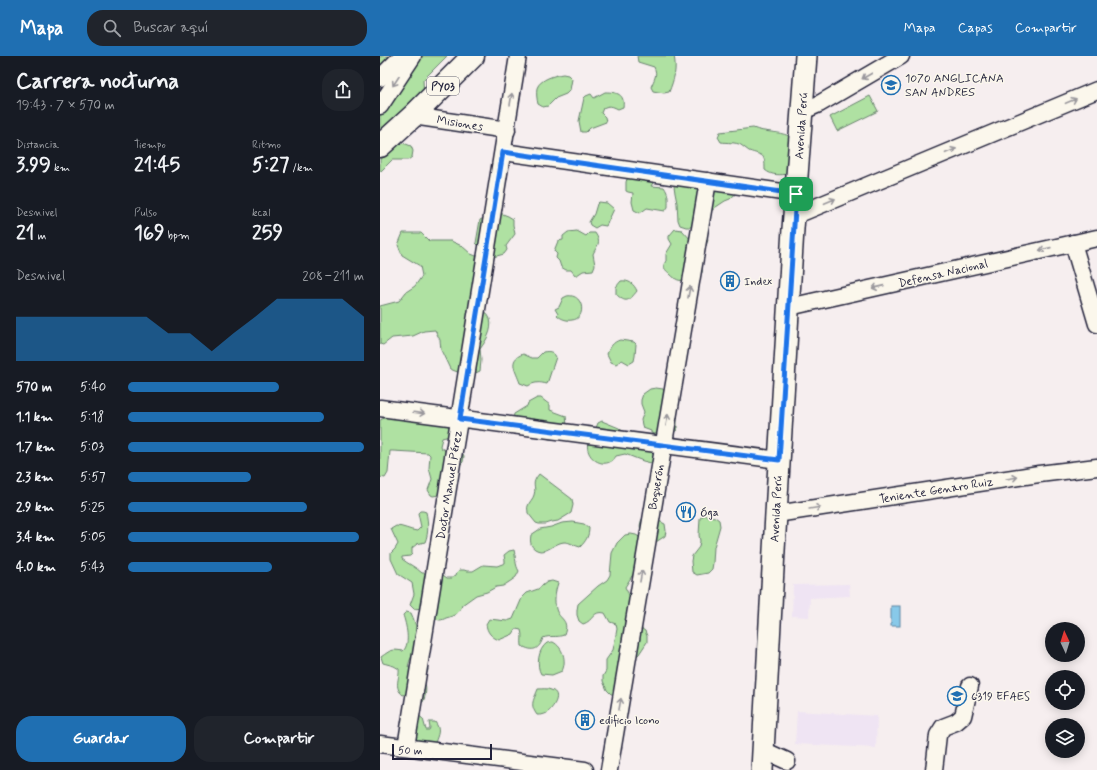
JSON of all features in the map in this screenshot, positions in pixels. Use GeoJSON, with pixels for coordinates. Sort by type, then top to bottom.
{"type":"FeatureCollection","features":[{"type":"Feature","properties":{"kind":"highway","name":"PY03"},"geometry":{"type":"LineString","coordinates":[[380,146],[474,56]]}},
{"type":"Feature","properties":{"kind":"main road","name":"Avenida Perú"},"geometry":{"type":"LineString","coordinates":[[763,760],[779,460],[794,216],[806,56]]}},
{"type":"Feature","properties":{"kind":"street"},"geometry":{"type":"LineString","coordinates":[[380,78],[402,56]]}},
{"type":"Feature","properties":{"kind":"street"},"geometry":{"type":"LineString","coordinates":[[380,106],[412,56]]}},
{"type":"Feature","properties":{"kind":"street","name":"Doctor Manuel Pérez"},"geometry":{"type":"LineString","coordinates":[[406,747],[518,56]]}},
{"type":"Feature","properties":{"kind":"street"},"geometry":{"type":"LineString","coordinates":[[803,111],[819,104],[901,56]]}},
{"type":"Feature","properties":{"kind":"street"},"geometry":{"type":"LineString","coordinates":[[794,216],[1097,90]]}},
{"type":"Feature","properties":{"kind":"street","name":"Misiones"},"geometry":{"type":"LineString","coordinates":[[413,116],[507,130]]}},
{"type":"Feature","properties":{"kind":"street"},"geometry":{"type":"LineString","coordinates":[[503,152],[796,194]]}},
{"type":"Feature","properties":{"kind":"street","name":"Boquerón"},"geometry":{"type":"LineString","coordinates":[[608,770],[708,181]]}},
{"type":"Feature","properties":{"kind":"street","name":"Defensa Nacional"},"geometry":{"type":"LineString","coordinates":[[789,307],[1097,238]]}},
{"type":"Feature","properties":{"kind":"street"},"geometry":{"type":"LineString","coordinates":[[1073,243],[1097,324]]}},
{"type":"Feature","properties":{"kind":"street"},"geometry":{"type":"LineString","coordinates":[[380,408],[779,460]]}},
{"type":"Feature","properties":{"kind":"street","name":"Teniente Genaro Ruiz"},"geometry":{"type":"LineString","coordinates":[[776,514],[1027,476],[1097,467]]}},
{"type":"Feature","properties":{"kind":"street"},"geometry":{"type":"LineString","coordinates":[[934,770],[938,735],[943,727],[956,722],[963,716],[970,686]]}},
{"type":"Feature","properties":{"kind":"street"},"geometry":{"type":"LineString","coordinates":[[380,744],[585,770]]}},
{"type":"Feature","properties":{"kind":"street"},"geometry":{"type":"LineString","coordinates":[[763,760],[787,761]]}},
{"type":"Feature","properties":{"kind":"shaded area"},"geometry":{"type":"Polygon","coordinates":[[[849,584],[850,596],[810,598],[809,617],[792,616],[793,585],[849,584]]]}},
{"type":"Feature","properties":{"kind":"shaded area"},"geometry":{"type":"Polygon","coordinates":[[[797,711],[877,716],[876,748],[795,744],[797,711]]]}},
{"type":"Feature","properties":{"kind":"green space"},"geometry":{"type":"Polygon","coordinates":[[[380,56],[447,56],[423,80],[425,118],[401,143],[411,146],[413,151],[412,157],[408,160],[392,160],[380,172],[380,56]]]}},
{"type":"Feature","properties":{"kind":"green space"},"geometry":{"type":"Polygon","coordinates":[[[637,56],[674,56],[674,74],[669,92],[664,93],[653,91],[651,87],[656,75],[654,67],[638,62],[637,56]]]}},
{"type":"Feature","properties":{"kind":"green space"},"geometry":{"type":"Polygon","coordinates":[[[556,75],[568,75],[572,79],[570,90],[566,94],[556,98],[548,106],[543,107],[538,104],[537,88],[541,82],[556,75]]]}},
{"type":"Feature","properties":{"kind":"green space"},"geometry":{"type":"Polygon","coordinates":[[[605,92],[616,93],[619,95],[623,99],[623,107],[618,109],[607,106],[603,108],[601,113],[605,117],[606,122],[590,128],[586,132],[581,132],[579,121],[584,98],[591,94],[594,98],[605,92]]]}},
{"type":"Feature","properties":{"kind":"green space"},"geometry":{"type":"Polygon","coordinates":[[[870,96],[878,111],[837,131],[830,117],[870,96]]]}},
{"type":"Feature","properties":{"kind":"green space"},"geometry":{"type":"Polygon","coordinates":[[[753,128],[789,136],[789,174],[776,175],[768,172],[765,170],[764,158],[762,156],[749,151],[739,144],[721,142],[718,137],[720,132],[753,128]]]}},
{"type":"Feature","properties":{"kind":"green space"},"geometry":{"type":"Polygon","coordinates":[[[638,175],[654,181],[651,186],[664,187],[667,192],[668,199],[668,207],[665,211],[647,208],[640,213],[634,210],[632,202],[633,193],[626,191],[626,182],[627,179],[638,175]]]}},
{"type":"Feature","properties":{"kind":"green space"},"geometry":{"type":"Polygon","coordinates":[[[677,181],[743,187],[730,199],[716,207],[695,225],[686,227],[680,225],[678,220],[674,186],[677,181]]]}},
{"type":"Feature","properties":{"kind":"green space"},"geometry":{"type":"Polygon","coordinates":[[[599,202],[607,203],[614,209],[606,226],[600,225],[595,228],[590,225],[589,222],[599,202]]]}},
{"type":"Feature","properties":{"kind":"green space"},"geometry":{"type":"Polygon","coordinates":[[[500,213],[513,219],[515,234],[506,246],[507,250],[504,254],[493,257],[476,243],[480,220],[487,216],[500,213]]]}},
{"type":"Feature","properties":{"kind":"green space"},"geometry":{"type":"Polygon","coordinates":[[[675,229],[682,230],[692,241],[705,235],[708,240],[701,262],[702,273],[685,280],[675,279],[666,271],[664,264],[666,261],[666,254],[672,244],[669,236],[675,229]]]}},
{"type":"Feature","properties":{"kind":"green space"},"geometry":{"type":"Polygon","coordinates":[[[577,231],[586,236],[589,233],[595,233],[598,242],[593,254],[595,265],[593,270],[583,271],[575,275],[571,270],[566,270],[561,267],[556,258],[557,254],[554,251],[558,241],[563,240],[563,236],[568,232],[577,231]]]}},
{"type":"Feature","properties":{"kind":"green space"},"geometry":{"type":"Polygon","coordinates":[[[403,233],[421,233],[429,241],[451,241],[462,246],[471,254],[481,258],[476,300],[488,314],[491,327],[485,342],[480,349],[480,371],[471,375],[450,369],[441,350],[440,340],[435,330],[424,331],[413,336],[392,338],[383,345],[380,344],[380,306],[399,301],[406,292],[415,286],[422,276],[420,266],[402,255],[398,245],[403,233]]]}},
{"type":"Feature","properties":{"kind":"green space"},"geometry":{"type":"Polygon","coordinates":[[[621,281],[631,283],[637,291],[627,300],[622,299],[616,294],[616,287],[621,281]]]}},
{"type":"Feature","properties":{"kind":"green space"},"geometry":{"type":"Polygon","coordinates":[[[567,296],[577,298],[582,306],[580,315],[577,319],[566,320],[557,315],[558,314],[555,309],[559,307],[563,298],[567,296]]]}},
{"type":"Feature","properties":{"kind":"green space"},"geometry":{"type":"Polygon","coordinates":[[[620,340],[634,342],[636,344],[634,361],[629,364],[622,360],[616,364],[611,362],[607,354],[612,345],[620,340]]]}},
{"type":"Feature","properties":{"kind":"green space"},"geometry":{"type":"Polygon","coordinates":[[[543,352],[551,352],[556,357],[547,384],[537,383],[528,386],[520,383],[514,366],[515,359],[523,354],[532,358],[537,358],[543,352]]]}},
{"type":"Feature","properties":{"kind":"green space"},"geometry":{"type":"Polygon","coordinates":[[[650,389],[663,389],[677,413],[677,430],[667,435],[651,433],[651,431],[643,428],[642,425],[641,420],[644,412],[641,400],[643,394],[650,389]]]}},
{"type":"Feature","properties":{"kind":"green space"},"geometry":{"type":"Polygon","coordinates":[[[537,398],[541,398],[550,405],[550,410],[566,416],[568,435],[560,438],[549,439],[541,436],[529,436],[523,434],[513,419],[514,414],[537,398]]]}},
{"type":"Feature","properties":{"kind":"green space"},"geometry":{"type":"Polygon","coordinates":[[[432,407],[440,408],[447,423],[451,426],[450,436],[442,438],[441,448],[447,451],[463,454],[464,456],[463,462],[440,484],[439,495],[433,496],[428,490],[432,479],[429,468],[430,455],[428,453],[390,451],[388,473],[385,478],[380,477],[380,420],[391,415],[432,407]]]}},
{"type":"Feature","properties":{"kind":"green space"},"geometry":{"type":"Polygon","coordinates":[[[602,421],[619,428],[627,435],[651,437],[659,465],[625,454],[616,456],[612,461],[606,463],[596,461],[588,452],[587,446],[589,439],[596,432],[598,423],[602,421]]]}},
{"type":"Feature","properties":{"kind":"green space"},"geometry":{"type":"Polygon","coordinates":[[[539,474],[572,499],[573,505],[571,513],[558,521],[539,524],[536,523],[528,513],[529,503],[535,492],[534,483],[539,474]]]}},
{"type":"Feature","properties":{"kind":"green space"},"geometry":{"type":"Polygon","coordinates":[[[420,511],[426,512],[427,516],[428,531],[425,542],[417,544],[412,548],[412,554],[410,556],[402,557],[402,559],[422,573],[440,573],[447,578],[452,578],[459,570],[473,571],[483,565],[497,566],[505,563],[504,555],[509,551],[514,550],[516,564],[519,571],[516,577],[503,586],[496,587],[487,592],[476,595],[462,605],[456,614],[442,620],[436,619],[424,609],[414,609],[410,605],[414,594],[412,583],[398,574],[391,559],[391,553],[398,544],[391,529],[399,526],[417,531],[421,527],[418,513],[420,511]]]}},
{"type":"Feature","properties":{"kind":"green space"},"geometry":{"type":"Polygon","coordinates":[[[704,515],[715,517],[719,520],[720,526],[714,547],[712,569],[708,573],[697,575],[692,572],[691,561],[692,556],[699,547],[700,518],[704,515]]]}},
{"type":"Feature","properties":{"kind":"green space"},"geometry":{"type":"Polygon","coordinates":[[[642,519],[655,519],[665,524],[665,536],[656,542],[650,542],[640,529],[642,519]]]}},
{"type":"Feature","properties":{"kind":"green space"},"geometry":{"type":"Polygon","coordinates":[[[573,522],[584,524],[589,528],[587,538],[580,547],[565,542],[557,544],[546,550],[539,551],[531,545],[531,535],[540,529],[562,523],[573,522]]]}},
{"type":"Feature","properties":{"kind":"green space"},"geometry":{"type":"Polygon","coordinates":[[[631,534],[641,538],[637,568],[625,587],[630,597],[631,614],[635,624],[645,631],[647,642],[639,654],[627,665],[616,694],[611,694],[607,690],[603,681],[603,676],[606,671],[606,660],[613,650],[617,629],[616,624],[610,622],[605,613],[601,612],[595,614],[587,623],[583,624],[579,621],[577,610],[578,604],[607,580],[610,575],[612,553],[617,543],[625,535],[631,534]]]}},
{"type":"Feature","properties":{"kind":"green space"},"geometry":{"type":"Polygon","coordinates":[[[552,581],[558,583],[555,596],[555,606],[557,613],[566,626],[564,635],[543,638],[540,645],[535,649],[529,649],[522,646],[521,630],[516,629],[513,634],[499,640],[490,634],[486,624],[489,619],[507,621],[513,619],[522,598],[527,593],[538,589],[547,582],[552,581]]]}},
{"type":"Feature","properties":{"kind":"green space"},"geometry":{"type":"Polygon","coordinates":[[[406,612],[411,613],[416,625],[417,634],[416,647],[409,661],[408,667],[413,670],[427,664],[428,670],[424,681],[426,692],[423,702],[417,702],[408,693],[403,695],[400,692],[398,689],[399,669],[383,663],[381,657],[391,651],[403,651],[405,648],[407,644],[407,634],[403,615],[406,612]]]}},
{"type":"Feature","properties":{"kind":"green space"},"geometry":{"type":"Polygon","coordinates":[[[553,642],[562,651],[564,663],[562,671],[552,675],[541,674],[539,671],[538,662],[540,653],[547,643],[553,642]]]}},
{"type":"Feature","properties":{"kind":"green space"},"geometry":{"type":"Polygon","coordinates":[[[538,689],[549,689],[555,692],[557,698],[552,708],[547,713],[542,715],[537,715],[533,708],[534,699],[538,689]]]}},
{"type":"Feature","properties":{"kind":"green space"},"geometry":{"type":"Polygon","coordinates":[[[417,714],[423,719],[426,730],[429,730],[430,728],[429,722],[435,722],[437,725],[438,732],[435,743],[416,742],[417,714]]]}},
{"type":"Feature","properties":{"kind":"water"},"geometry":{"type":"Polygon","coordinates":[[[891,606],[900,606],[900,626],[891,626],[891,606]]]}},
{"type":"Feature","properties":{"kind":"place","name":"1070 ANGLICANA SAN ANDRES"},"geometry":{"type":"Point","coordinates":[891,85]}},
{"type":"Feature","properties":{"kind":"place","name":"Index"},"geometry":{"type":"Point","coordinates":[730,281]}},
{"type":"Feature","properties":{"kind":"place","name":"Óga"},"geometry":{"type":"Point","coordinates":[686,512]}},
{"type":"Feature","properties":{"kind":"place","name":"6319 EFAES"},"geometry":{"type":"Point","coordinates":[957,696]}},
{"type":"Feature","properties":{"kind":"place","name":"edificio Icono"},"geometry":{"type":"Point","coordinates":[585,720]}},
{"type":"Feature","properties":{"kind":"route"},"geometry":{"type":"LineString","coordinates":[[503,152],[796,194],[779,460],[460,419],[503,152]]}}]}
